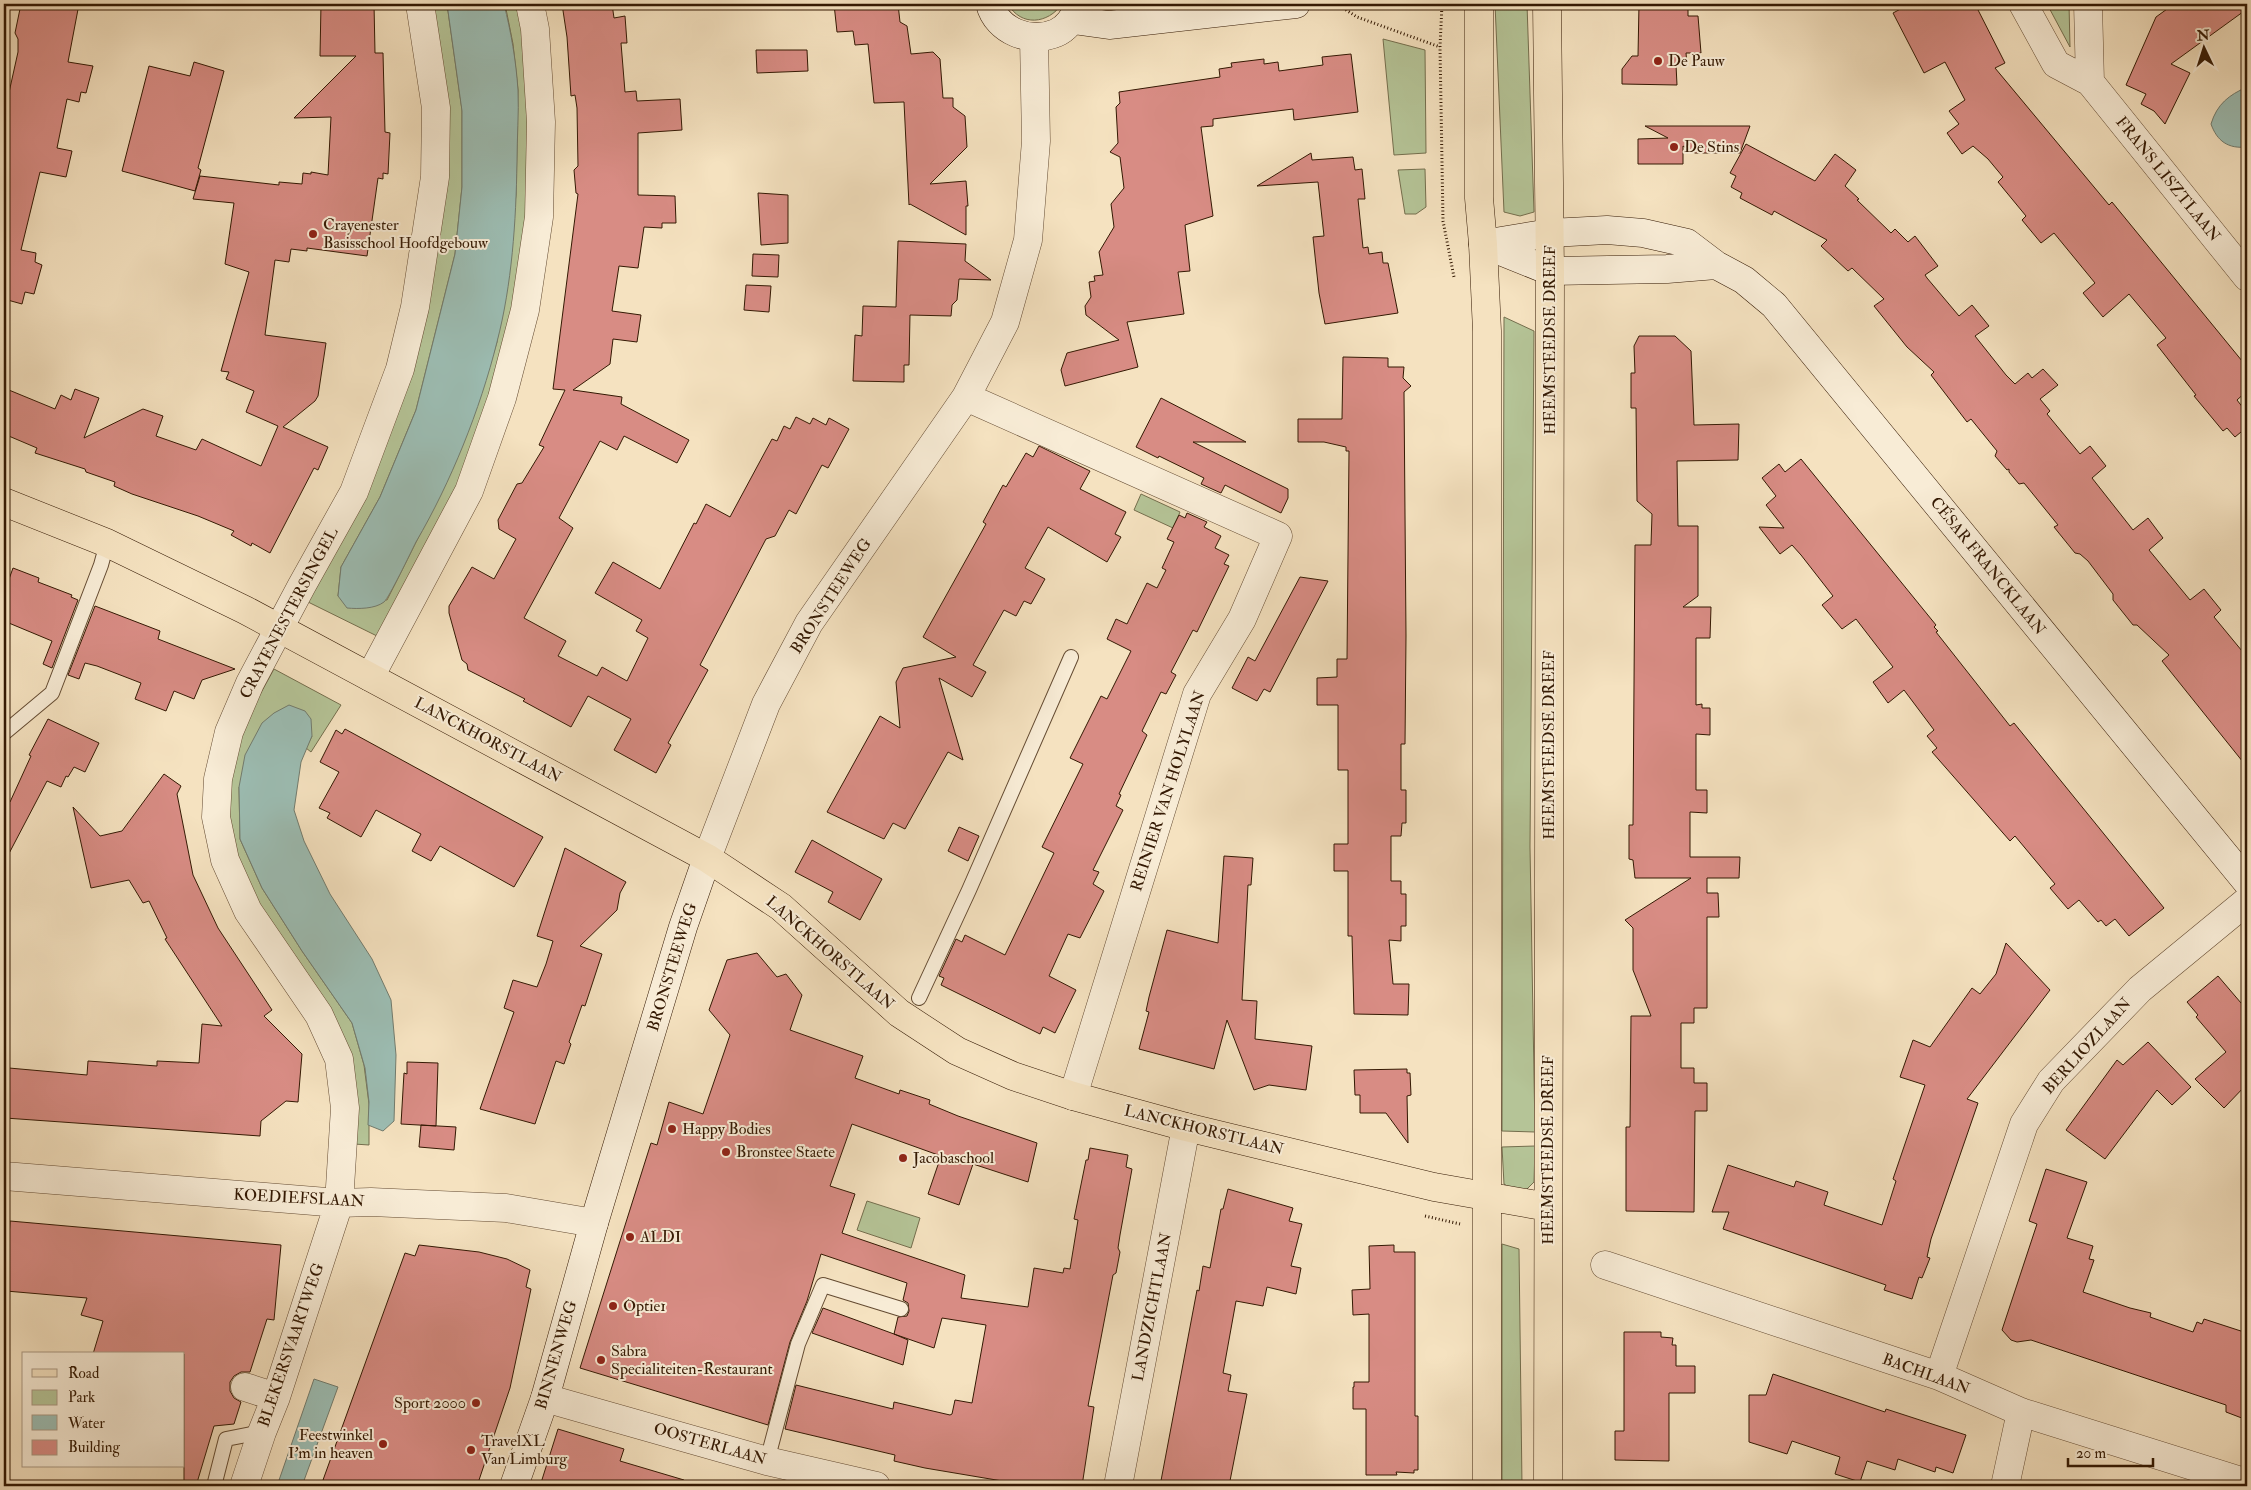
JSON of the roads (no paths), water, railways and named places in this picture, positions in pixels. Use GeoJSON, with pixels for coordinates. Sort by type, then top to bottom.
{"type":"FeatureCollection","features":[{"type":"Feature","properties":{"kind":"main road"},"geometry":{"type":"LineString","coordinates":[[1479,4],[1479,198],[1484,244],[1487,331],[1487,1486]]}},
{"type":"Feature","properties":{"kind":"main road","name":"HEEMSTEEDSE DREEF"},"geometry":{"type":"LineString","coordinates":[[1547,4],[1550,233],[1548,1486]]}},
{"type":"Feature","properties":{"kind":"main road","name":"LANCKHORSTLAAN"},"geometry":{"type":"LineString","coordinates":[[4,502],[107,543],[280,628],[707,858],[781,907],[907,1019],[957,1051],[1013,1076],[1073,1096],[1186,1127],[1434,1187],[1548,1207]]}},
{"type":"Feature","properties":{"kind":"street","name":"CRAYENESTERSINGEL"},"geometry":{"type":"LineString","coordinates":[[339,1203],[345,1108],[339,1059],[319,1015],[248,911],[225,860],[216,817],[218,779],[229,732],[250,683],[354,492],[400,369],[416,307],[436,176],[436,108],[420,4]]}},
{"type":"Feature","properties":{"kind":"street"},"geometry":{"type":"LineString","coordinates":[[370,677],[469,491],[502,398],[526,310],[539,217],[540,122],[535,29],[530,4]]}},
{"type":"Feature","properties":{"kind":"street"},"geometry":{"type":"LineString","coordinates":[[990,4],[992,12],[1010,31],[1034,38],[1057,33],[1076,12],[1110,25],[1296,4]]}},
{"type":"Feature","properties":{"kind":"street"},"geometry":{"type":"LineString","coordinates":[[2023,4],[2056,64],[2090,82],[2088,4]]}},
{"type":"Feature","properties":{"kind":"street","name":"BRONSTEEWEG"},"geometry":{"type":"LineString","coordinates":[[594,1223],[683,928],[707,858],[766,704],[809,624],[966,397],[1005,322],[1028,240],[1036,141],[1034,38]]}},
{"type":"Feature","properties":{"kind":"street","name":"FRANS LISZTLAAN"},"geometry":{"type":"LineString","coordinates":[[2090,82],[2247,277]]}},
{"type":"Feature","properties":{"kind":"street","name":"CÉSAR FRANCKLAAN"},"geometry":{"type":"LineString","coordinates":[[1484,244],[1550,233],[1607,230],[1643,233],[1687,243],[1716,265],[1744,280],[1774,305],[2247,882]]}},
{"type":"Feature","properties":{"kind":"street"},"geometry":{"type":"LineString","coordinates":[[1484,244],[1550,271],[1667,269],[1716,265]]}},
{"type":"Feature","properties":{"kind":"street","name":"REINIER VAN HOLYLAAN"},"geometry":{"type":"LineString","coordinates":[[966,397],[1278,536],[1242,619],[1197,694],[1073,1096]]}},
{"type":"Feature","properties":{"kind":"street","name":"BERLIOZLAAN"},"geometry":{"type":"LineString","coordinates":[[1939,1376],[2024,1124],[2051,1081],[2140,989],[2247,901]]}},
{"type":"Feature","properties":{"kind":"street","name":"LANDZICHTLAAN"},"geometry":{"type":"LineString","coordinates":[[1118,1486],[1186,1127]]}},
{"type":"Feature","properties":{"kind":"street","name":"KOEDIEFSLAAN"},"geometry":{"type":"LineString","coordinates":[[4,1176],[339,1203],[371,1202],[506,1208],[594,1223]]}},
{"type":"Feature","properties":{"kind":"street","name":"BLEKERSVAARTWEG"},"geometry":{"type":"LineString","coordinates":[[244,1486],[276,1397],[339,1203]]}},
{"type":"Feature","properties":{"kind":"street","name":"BINNENWEG"},"geometry":{"type":"LineString","coordinates":[[514,1486],[545,1398],[594,1223]]}},
{"type":"Feature","properties":{"kind":"street","name":"BACHLAAN"},"geometry":{"type":"LineString","coordinates":[[1606,1265],[1939,1376],[2021,1412],[2247,1483]]}},
{"type":"Feature","properties":{"kind":"street"},"geometry":{"type":"LineString","coordinates":[[245,1387],[276,1397]]}},
{"type":"Feature","properties":{"kind":"street","name":"OOSTERLAAN"},"geometry":{"type":"LineString","coordinates":[[545,1398],[768,1461],[814,1480],[876,1486]]}},
{"type":"Feature","properties":{"kind":"street"},"geometry":{"type":"LineString","coordinates":[[2005,1486],[2021,1412]]}},
{"type":"Feature","properties":{"kind":"lane"},"geometry":{"type":"LineString","coordinates":[[4,733],[52,694],[101,566],[107,543]]}},
{"type":"Feature","properties":{"kind":"lane"},"geometry":{"type":"LineString","coordinates":[[918,998],[973,881],[1071,657]]}},
{"type":"Feature","properties":{"kind":"lane"},"geometry":{"type":"LineString","coordinates":[[768,1461],[798,1344],[823,1285],[901,1309]]}},
{"type":"Feature","properties":{"kind":"lane"},"geometry":{"type":"LineString","coordinates":[[214,1486],[226,1439],[262,1432]]}},
{"type":"Feature","properties":{"kind":"water"},"geometry":{"type":"Polygon","coordinates":[[[447,4],[504,4],[509,25],[518,90],[516,185],[510,275],[497,342],[482,394],[453,470],[441,495],[387,599],[371,607],[347,608],[338,596],[341,567],[380,497],[416,410],[455,254],[462,187],[462,111],[447,4]]]}},
{"type":"Feature","properties":{"kind":"water"},"geometry":{"type":"Polygon","coordinates":[[[2247,87],[2247,147],[2234,147],[2224,143],[2216,135],[2211,124],[2224,101],[2247,87]]]}},
{"type":"Feature","properties":{"kind":"water"},"geometry":{"type":"Polygon","coordinates":[[[289,705],[305,711],[311,719],[312,736],[301,762],[294,810],[304,841],[330,894],[372,959],[391,1000],[396,1055],[394,1121],[383,1131],[368,1125],[369,1102],[365,1068],[352,1023],[302,951],[262,888],[240,839],[239,787],[245,755],[262,723],[274,713],[289,705]]]}},
{"type":"Feature","properties":{"kind":"water"},"geometry":{"type":"Polygon","coordinates":[[[314,1379],[338,1387],[302,1486],[277,1486],[314,1379]]]}},
{"type":"Feature","properties":{"kind":"place","name":"De Pauw"},"geometry":{"type":"Point","coordinates":[1658,61]}},
{"type":"Feature","properties":{"kind":"place","name":"De Stins"},"geometry":{"type":"Point","coordinates":[1674,147]}},
{"type":"Feature","properties":{"kind":"place","name":"Crayenester Basisschool Hoofdgebouw"},"geometry":{"type":"Point","coordinates":[313,234]}},
{"type":"Feature","properties":{"kind":"place","name":"Happy Bodies"},"geometry":{"type":"Point","coordinates":[672,1129]}},
{"type":"Feature","properties":{"kind":"place","name":"Bronstee Staete"},"geometry":{"type":"Point","coordinates":[726,1152]}},
{"type":"Feature","properties":{"kind":"place","name":"Jacobaschool"},"geometry":{"type":"Point","coordinates":[903,1158]}},
{"type":"Feature","properties":{"kind":"place","name":"ALDI"},"geometry":{"type":"Point","coordinates":[630,1237]}},
{"type":"Feature","properties":{"kind":"place","name":"Optie1"},"geometry":{"type":"Point","coordinates":[613,1306]}},
{"type":"Feature","properties":{"kind":"place","name":"Sabra Specialiteiten-Restaurant"},"geometry":{"type":"Point","coordinates":[601,1360]}},
{"type":"Feature","properties":{"kind":"place","name":"Sport 2000"},"geometry":{"type":"Point","coordinates":[476,1403]}},
{"type":"Feature","properties":{"kind":"place","name":"Feestwinkel I'm in heaven"},"geometry":{"type":"Point","coordinates":[383,1444]}},
{"type":"Feature","properties":{"kind":"place","name":"TravelXL Van Limburg"},"geometry":{"type":"Point","coordinates":[471,1450]}}]}
